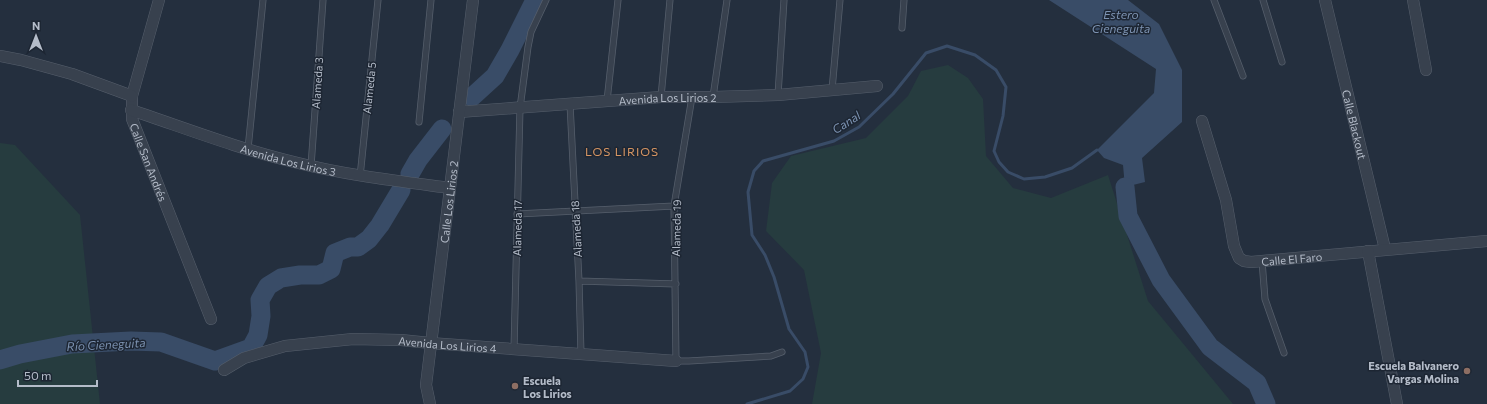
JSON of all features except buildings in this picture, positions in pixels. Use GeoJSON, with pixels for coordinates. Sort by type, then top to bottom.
{"type":"FeatureCollection","features":[{"type":"Feature","properties":{"kind":"street","name":"Calle San Andrés"},"geometry":{"type":"LineString","coordinates":[[159,0],[132,96],[131,110],[135,126],[211,319]]}},
{"type":"Feature","properties":{"kind":"street","name":"Calle Los Lirios 2"},"geometry":{"type":"LineString","coordinates":[[430,404],[426,385],[430,343],[473,0]]}},
{"type":"Feature","properties":{"kind":"street","name":"Calle Blackout"},"geometry":{"type":"LineString","coordinates":[[1325,0],[1385,249]]}},
{"type":"Feature","properties":{"kind":"street"},"geometry":{"type":"LineString","coordinates":[[1413,0],[1426,70]]}},
{"type":"Feature","properties":{"kind":"street"},"geometry":{"type":"LineString","coordinates":[[0,56],[21,60],[72,74],[132,96]]}},
{"type":"Feature","properties":{"kind":"street","name":"Avenida Los Lirios 2"},"geometry":{"type":"LineString","coordinates":[[459,112],[661,97],[778,95],[877,86]]}},
{"type":"Feature","properties":{"kind":"street","name":"Avenida Los Lirios 3"},"geometry":{"type":"LineString","coordinates":[[131,110],[248,149],[311,166],[360,177],[450,188]]}},
{"type":"Feature","properties":{"kind":"street","name":"Calle El Faro"},"geometry":{"type":"LineString","coordinates":[[1202,121],[1226,200],[1236,253],[1239,258],[1244,261],[1262,261],[1487,241]]}},
{"type":"Feature","properties":{"kind":"street"},"geometry":{"type":"LineString","coordinates":[[1368,251],[1397,404]]}},
{"type":"Feature","properties":{"kind":"street","name":"Avenida Los Lirios 4"},"geometry":{"type":"LineString","coordinates":[[224,370],[244,358],[284,346],[353,340],[401,340],[676,360]]}},
{"type":"Feature","properties":{"kind":"lane"},"geometry":{"type":"LineString","coordinates":[[248,149],[263,0]]}},
{"type":"Feature","properties":{"kind":"lane","name":"Alameda 3"},"geometry":{"type":"LineString","coordinates":[[311,166],[323,0]]}},
{"type":"Feature","properties":{"kind":"lane","name":"Alameda 5"},"geometry":{"type":"LineString","coordinates":[[360,177],[378,0]]}},
{"type":"Feature","properties":{"kind":"lane"},"geometry":{"type":"LineString","coordinates":[[419,122],[431,0]]}},
{"type":"Feature","properties":{"kind":"lane","name":"Alameda 17"},"geometry":{"type":"LineString","coordinates":[[514,348],[520,108],[531,32],[546,0]]}},
{"type":"Feature","properties":{"kind":"lane"},"geometry":{"type":"LineString","coordinates":[[607,101],[618,0]]}},
{"type":"Feature","properties":{"kind":"lane"},"geometry":{"type":"LineString","coordinates":[[661,97],[670,0]]}},
{"type":"Feature","properties":{"kind":"lane"},"geometry":{"type":"LineString","coordinates":[[714,97],[727,0]]}},
{"type":"Feature","properties":{"kind":"lane"},"geometry":{"type":"LineString","coordinates":[[778,95],[784,0]]}},
{"type":"Feature","properties":{"kind":"lane"},"geometry":{"type":"LineString","coordinates":[[832,90],[840,0]]}},
{"type":"Feature","properties":{"kind":"lane"},"geometry":{"type":"LineString","coordinates":[[902,28],[904,0]]}},
{"type":"Feature","properties":{"kind":"lane"},"geometry":{"type":"LineString","coordinates":[[1214,0],[1243,76]]}},
{"type":"Feature","properties":{"kind":"lane"},"geometry":{"type":"LineString","coordinates":[[1262,0],[1282,62]]}},
{"type":"Feature","properties":{"kind":"lane","name":"Alameda 19"},"geometry":{"type":"LineString","coordinates":[[676,360],[674,206],[692,97]]}},
{"type":"Feature","properties":{"kind":"lane","name":"Alameda 18"},"geometry":{"type":"LineString","coordinates":[[570,104],[579,281],[581,354]]}},
{"type":"Feature","properties":{"kind":"lane"},"geometry":{"type":"LineString","coordinates":[[517,214],[674,206]]}},
{"type":"Feature","properties":{"kind":"lane"},"geometry":{"type":"LineString","coordinates":[[1262,261],[1265,299],[1284,353]]}},
{"type":"Feature","properties":{"kind":"lane"},"geometry":{"type":"LineString","coordinates":[[579,281],[676,284]]}},
{"type":"Feature","properties":{"kind":"lane"},"geometry":{"type":"LineString","coordinates":[[676,360],[689,361],[770,356],[782,352]]}},
{"type":"Feature","properties":{"kind":"green space"},"geometry":{"type":"Polygon","coordinates":[[[948,65],[968,78],[983,99],[986,156],[1013,188],[1051,198],[1108,175],[1148,301],[1233,404],[812,404],[821,353],[804,270],[766,231],[772,183],[791,156],[866,138],[908,96],[921,71],[948,65]]]}},
{"type":"Feature","properties":{"kind":"green space"},"geometry":{"type":"Polygon","coordinates":[[[0,143],[15,145],[80,215],[100,404],[0,404],[0,143]]]}},
{"type":"Feature","properties":{"kind":"water","name":"Estero Cieneguita"},"geometry":{"type":"Polygon","coordinates":[[[1049,0],[1128,0],[1159,24],[1182,70],[1182,122],[1142,158],[1145,182],[1125,187],[1123,165],[1104,158],[1097,150],[1154,93],[1156,69],[1049,0]]]}},
{"type":"Feature","properties":{"kind":"waterway","name":"Río Cieneguita"},"geometry":{"type":"LineString","coordinates":[[472,97],[495,76],[535,0]]}},
{"type":"Feature","properties":{"kind":"waterway","name":"Canal"},"geometry":{"type":"LineString","coordinates":[[747,404],[790,391],[803,379],[808,367],[805,352],[789,329],[774,277],[765,255],[752,235],[748,192],[754,171],[763,161],[834,141],[859,127],[893,94],[926,53],[947,46],[975,55],[996,70],[1006,87],[1003,116],[994,151],[999,162],[1008,172],[1024,179],[1045,177],[1072,168],[1097,150]]}},
{"type":"Feature","properties":{"kind":"waterway","name":"Río Cieneguita"},"geometry":{"type":"LineString","coordinates":[[410,174],[418,160],[442,129]]}},
{"type":"Feature","properties":{"kind":"waterway","name":"Estero Cieneguita"},"geometry":{"type":"LineString","coordinates":[[1125,187],[1128,216],[1161,280],[1210,347],[1257,383],[1266,404]]}},
{"type":"Feature","properties":{"kind":"waterway","name":"Río Cieneguita"},"geometry":{"type":"LineString","coordinates":[[0,360],[20,354],[72,344],[131,341],[161,342],[215,361],[251,348],[258,335],[261,316],[260,300],[268,286],[281,278],[300,275],[319,275],[331,269],[335,253],[350,247],[358,247],[369,239],[380,225],[401,190]]}},
{"type":"Feature","properties":{"kind":"place","name":"Escuela Balvanero Vargas Molina"},"geometry":{"type":"Point","coordinates":[1467,371]}},
{"type":"Feature","properties":{"kind":"place","name":"Escuela Los Lirios"},"geometry":{"type":"Point","coordinates":[515,386]}},
{"type":"Feature","properties":{"kind":"district","name":"LOS LIRIOS"},"geometry":{"type":"Point","coordinates":[622,151]}}]}
